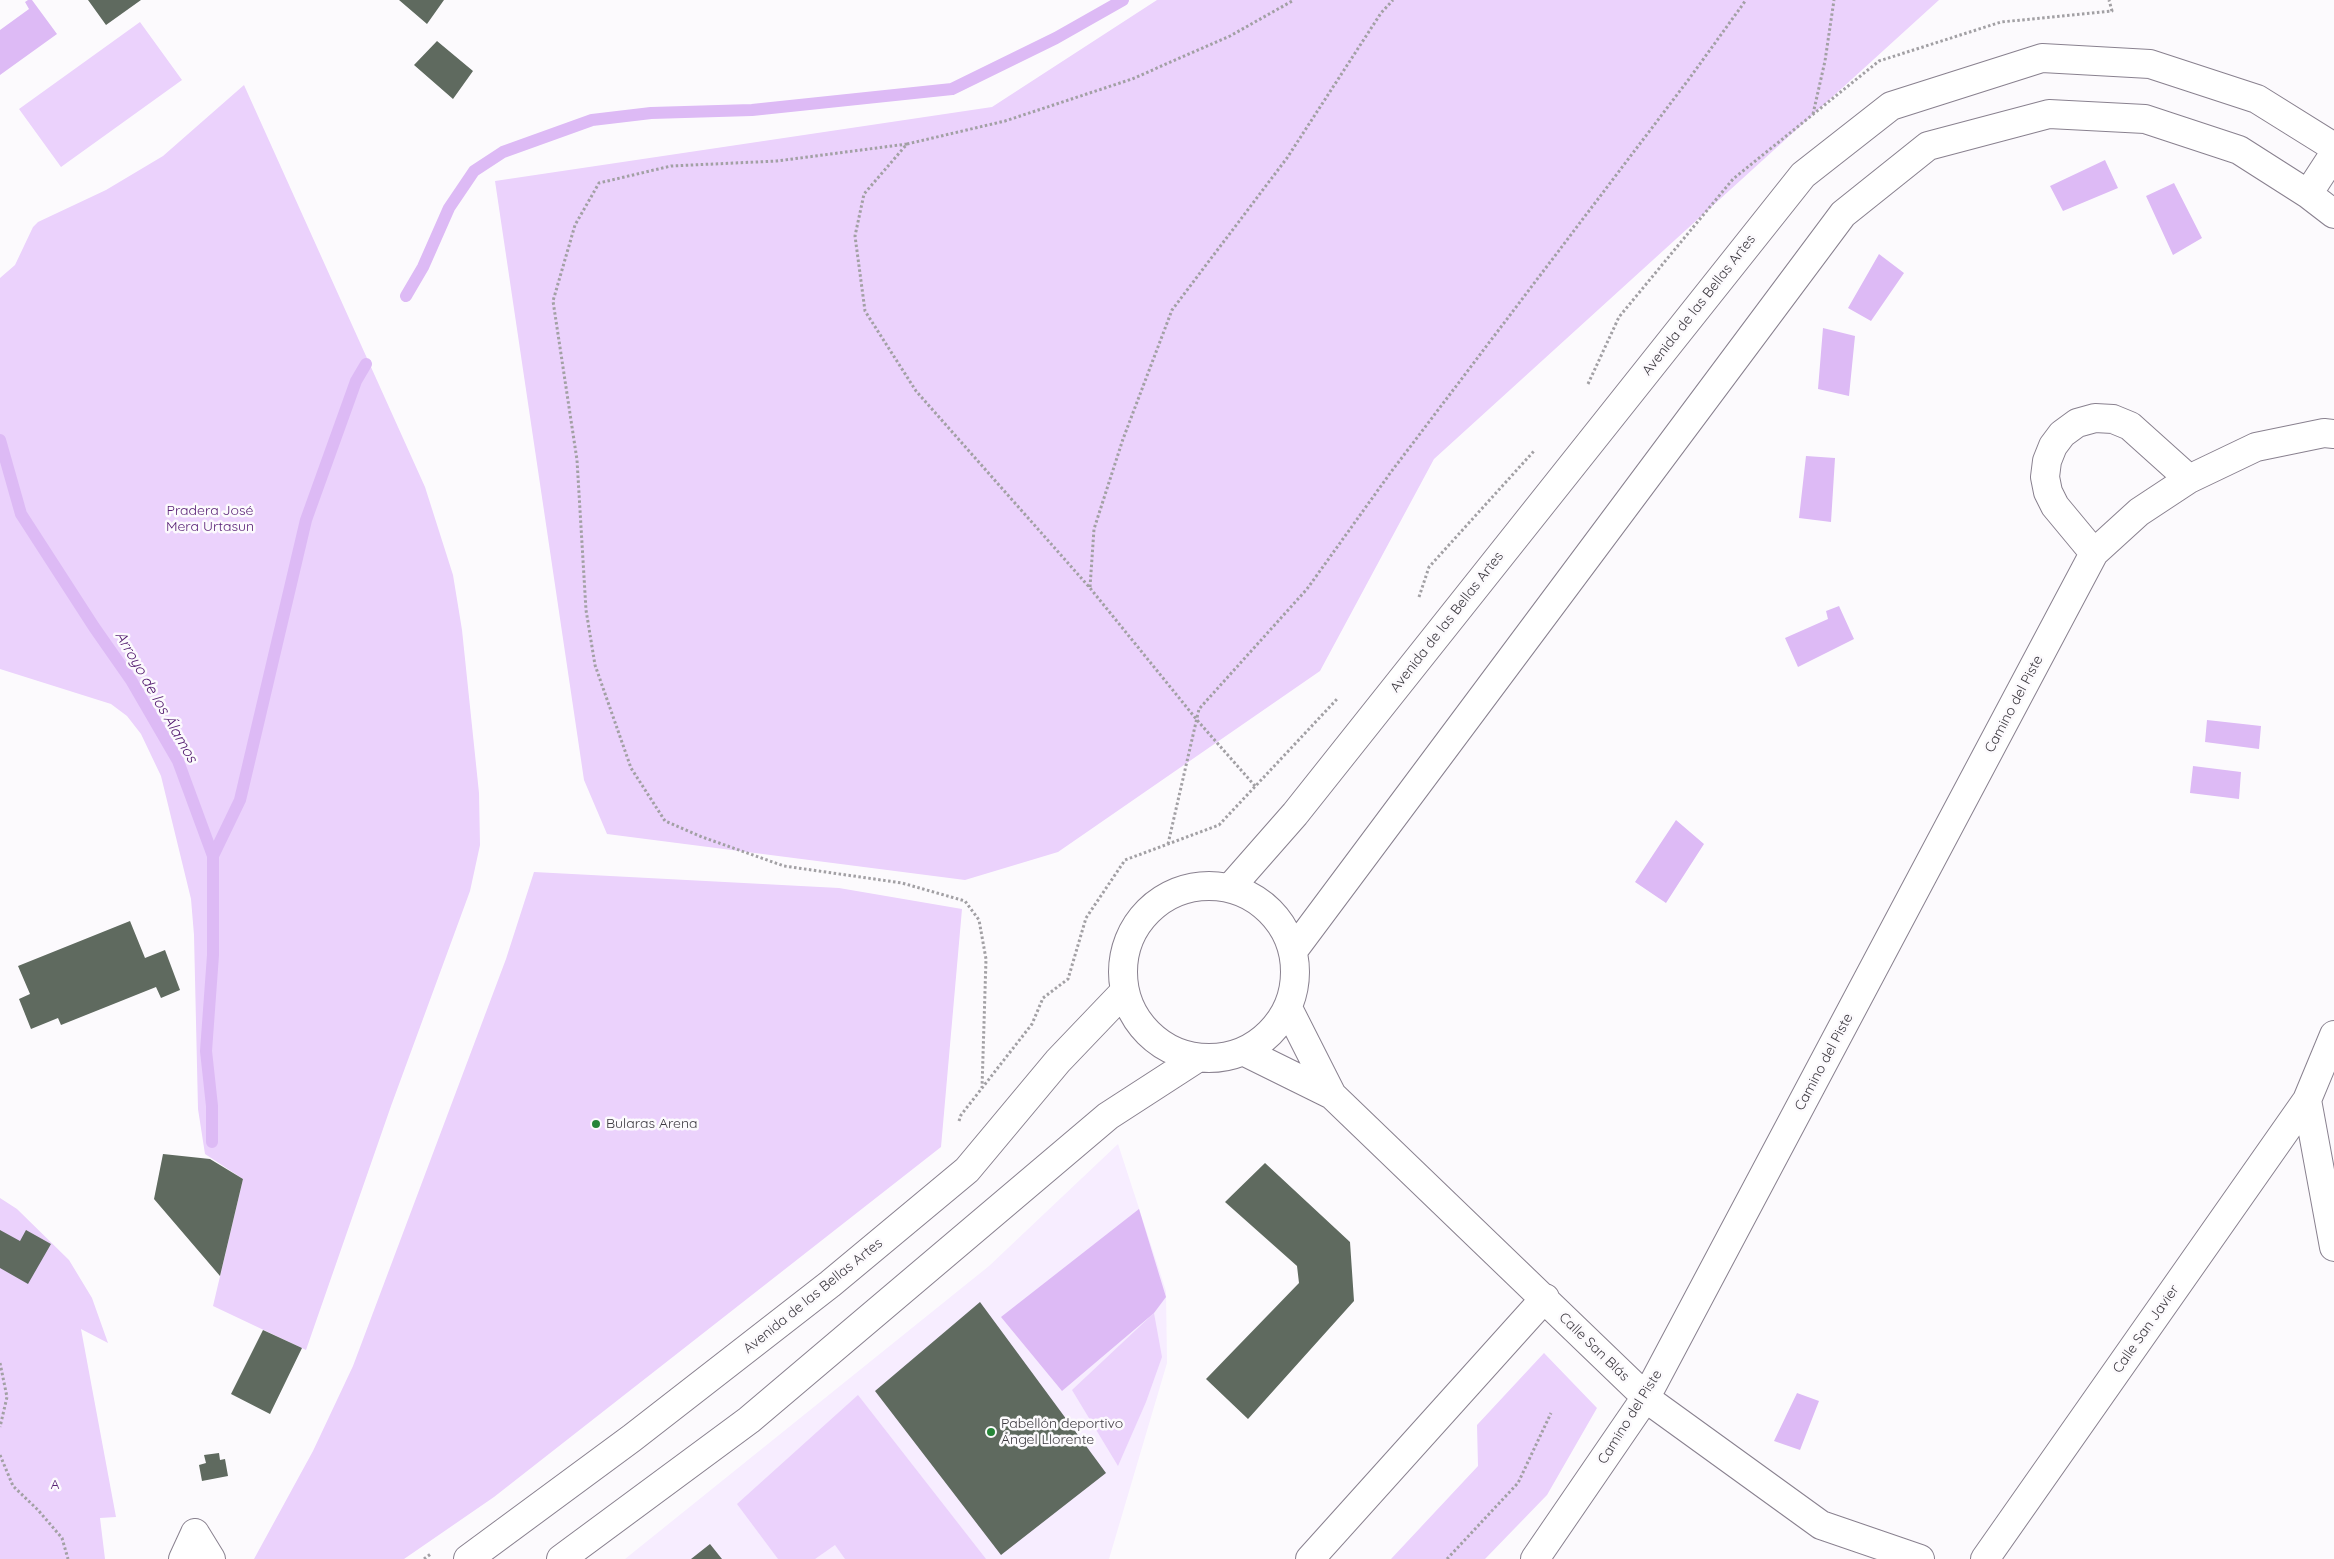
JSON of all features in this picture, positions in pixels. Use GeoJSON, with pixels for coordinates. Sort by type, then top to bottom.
{"type":"FeatureCollection","features":[{"type":"Feature","properties":{"kind":"street","name":"Avenida de las Bellas Artes"},"geometry":{"type":"LineString","coordinates":[[1230,888],[1301,806],[1803,175],[1891,106],[2042,58],[2150,64],[2257,99],[2334,147]]}},
{"type":"Feature","properties":{"kind":"street"},"geometry":{"type":"LineString","coordinates":[[1293,951],[1843,214],[1928,146],[2049,114],[2144,119],[2239,150],[2308,194],[2334,214]]}},
{"type":"Feature","properties":{"kind":"street"},"geometry":{"type":"LineString","coordinates":[[2308,194],[2334,154]]}},
{"type":"Feature","properties":{"kind":"street"},"geometry":{"type":"LineString","coordinates":[[2094,553],[2055,506],[2048,492],[2045,477],[2047,461],[2052,446],[2062,434],[2077,423],[2095,418],[2113,419],[2130,426],[2188,479]]}},
{"type":"Feature","properties":{"kind":"street","name":"Camino del Piste"},"geometry":{"type":"LineString","coordinates":[[1535,1559],[1646,1397],[2094,553],[2138,512],[2188,479],[2256,447],[2324,433],[2334,434]]}},
{"type":"Feature","properties":{"kind":"street"},"geometry":{"type":"LineString","coordinates":[[561,1559],[750,1420],[1108,1116],[1196,1060],[1245,1052],[1270,1034],[1288,1008],[1295,980],[1293,951],[1270,911],[1230,888],[1185,888],[1146,910],[1124,949],[1123,993],[1150,1038],[1196,1060]]}},
{"type":"Feature","properties":{"kind":"street","name":"Avenida de las Bellas Artes"},"geometry":{"type":"LineString","coordinates":[[468,1559],[632,1438],[830,1284],[967,1170],[1058,1061],[1123,993]]}},
{"type":"Feature","properties":{"kind":"street","name":"Calle San Blás"},"geometry":{"type":"LineString","coordinates":[[1288,1008],[1332,1095]]}},
{"type":"Feature","properties":{"kind":"street","name":"Calle San Javier"},"geometry":{"type":"LineString","coordinates":[[1985,1559],[2307,1100],[2334,1035]]}},
{"type":"Feature","properties":{"kind":"street","name":"Calle San Blás"},"geometry":{"type":"LineString","coordinates":[[1245,1052],[1332,1095],[1646,1397],[1821,1525],[1920,1559]]}},
{"type":"Feature","properties":{"kind":"street"},"geometry":{"type":"LineString","coordinates":[[2307,1100],[2334,1248]]}},
{"type":"Feature","properties":{"kind":"street"},"geometry":{"type":"LineString","coordinates":[[1310,1559],[1544,1298]]}},
{"type":"Feature","properties":{"kind":"street"},"geometry":{"type":"LineString","coordinates":[[183,1559],[195,1533],[211,1559]]}},
{"type":"Feature","properties":{"kind":"path"},"geometry":{"type":"LineString","coordinates":[[982,1089],[986,959],[979,920],[965,901],[902,883],[784,866],[702,837],[665,821],[631,768],[594,665],[586,610],[577,460],[553,301],[574,225],[599,183],[671,166],[777,161],[907,144],[1005,121],[1132,79],[1230,36],[1294,0]]}},
{"type":"Feature","properties":{"kind":"path"},"geometry":{"type":"LineString","coordinates":[[1090,588],[1094,529],[1123,439],[1172,310],[1287,158],[1381,14],[1393,0]]}},
{"type":"Feature","properties":{"kind":"path"},"geometry":{"type":"LineString","coordinates":[[1167,844],[1199,709],[1307,589],[1391,472],[1678,95],[1746,0]]}},
{"type":"Feature","properties":{"kind":"path"},"geometry":{"type":"LineString","coordinates":[[1813,114],[1825,61],[1834,0]]}},
{"type":"Feature","properties":{"kind":"path"},"geometry":{"type":"LineString","coordinates":[[907,144],[864,194],[855,236],[865,311],[916,391],[1090,588],[1197,720],[1255,786]]}},
{"type":"Feature","properties":{"kind":"path"},"geometry":{"type":"LineString","coordinates":[[0,1363],[7,1397],[0,1427]]}},
{"type":"Feature","properties":{"kind":"path"},"geometry":{"type":"LineString","coordinates":[[1446,1559],[1518,1483],[1551,1413]]}},
{"type":"Feature","properties":{"kind":"path"},"geometry":{"type":"LineString","coordinates":[[0,1455],[13,1486],[38,1510],[62,1538],[68,1559]]}},
{"type":"Feature","properties":{"kind":"shaded area"},"geometry":{"type":"Polygon","coordinates":[[[32,0],[57,34],[0,75],[0,30],[29,9],[25,2],[32,0]]]}},
{"type":"Feature","properties":{"kind":"shaded area"},"geometry":{"type":"Polygon","coordinates":[[[2105,160],[2118,188],[2063,211],[2050,186],[2105,160]]]}},
{"type":"Feature","properties":{"kind":"shaded area"},"geometry":{"type":"Polygon","coordinates":[[[2174,183],[2202,238],[2173,255],[2146,196],[2174,183]]]}},
{"type":"Feature","properties":{"kind":"shaded area"},"geometry":{"type":"Polygon","coordinates":[[[1879,254],[1904,273],[1871,321],[1848,308],[1879,254]]]}},
{"type":"Feature","properties":{"kind":"shaded area"},"geometry":{"type":"Polygon","coordinates":[[[1823,328],[1855,336],[1849,396],[1818,389],[1823,328]]]}},
{"type":"Feature","properties":{"kind":"shaded area"},"geometry":{"type":"Polygon","coordinates":[[[1806,456],[1835,458],[1831,522],[1799,518],[1806,456]]]}},
{"type":"Feature","properties":{"kind":"shaded area"},"geometry":{"type":"Polygon","coordinates":[[[1839,606],[1854,639],[1798,667],[1785,638],[1828,619],[1826,611],[1839,606]]]}},
{"type":"Feature","properties":{"kind":"shaded area"},"geometry":{"type":"Polygon","coordinates":[[[2207,720],[2261,726],[2259,749],[2205,742],[2207,720]]]}},
{"type":"Feature","properties":{"kind":"shaded area"},"geometry":{"type":"Polygon","coordinates":[[[2193,766],[2241,772],[2239,799],[2190,793],[2193,766]]]}},
{"type":"Feature","properties":{"kind":"shaded area"},"geometry":{"type":"Polygon","coordinates":[[[1676,820],[1704,844],[1666,903],[1635,882],[1676,820]]]}},
{"type":"Feature","properties":{"kind":"shaded area"},"geometry":{"type":"Polygon","coordinates":[[[1118,1144],[1166,1291],[1167,1363],[1109,1559],[625,1559],[989,1266],[1118,1144]]]}},
{"type":"Feature","properties":{"kind":"shaded area"},"geometry":{"type":"Polygon","coordinates":[[[1139,1209],[1166,1297],[1154,1313],[1062,1391],[1001,1317],[1139,1209]]]}},
{"type":"Feature","properties":{"kind":"shaded area"},"geometry":{"type":"Polygon","coordinates":[[[1797,1393],[1819,1401],[1800,1450],[1774,1441],[1797,1393]]]}},
{"type":"Feature","properties":{"kind":"green space"},"geometry":{"type":"Polygon","coordinates":[[[1157,0],[1939,0],[1434,459],[1320,671],[1058,852],[965,880],[607,834],[584,780],[495,181],[992,107],[1157,0]]]}},
{"type":"Feature","properties":{"kind":"green space"},"geometry":{"type":"Polygon","coordinates":[[[140,22],[182,80],[61,167],[19,109],[140,22]]]}},
{"type":"Feature","properties":{"kind":"green space","name":"Pradera José Mera Urtasun"},"geometry":{"type":"Polygon","coordinates":[[[244,85],[425,487],[453,575],[462,630],[479,793],[480,845],[470,891],[391,1106],[306,1350],[213,1306],[243,1179],[205,1154],[198,1109],[194,935],[191,899],[161,776],[141,734],[127,716],[111,704],[0,669],[0,278],[15,265],[33,227],[38,222],[106,190],[163,156],[244,85]]]}},
{"type":"Feature","properties":{"kind":"green space"},"geometry":{"type":"Polygon","coordinates":[[[534,872],[839,888],[962,909],[941,1147],[494,1497],[404,1559],[254,1559],[313,1451],[353,1366],[506,959],[534,872]]]}},
{"type":"Feature","properties":{"kind":"green space","name":"A"},"geometry":{"type":"Polygon","coordinates":[[[0,1198],[17,1209],[69,1260],[92,1298],[108,1343],[81,1329],[116,1517],[100,1518],[105,1559],[0,1559],[0,1198]]]}},
{"type":"Feature","properties":{"kind":"green space"},"geometry":{"type":"Polygon","coordinates":[[[1154,1313],[1162,1357],[1146,1402],[1118,1466],[1072,1390],[1154,1313]]]}},
{"type":"Feature","properties":{"kind":"green space"},"geometry":{"type":"Polygon","coordinates":[[[1544,1353],[1597,1408],[1547,1495],[1485,1559],[1391,1559],[1478,1466],[1477,1425],[1544,1353]]]}},
{"type":"Feature","properties":{"kind":"green space"},"geometry":{"type":"Polygon","coordinates":[[[858,1395],[986,1559],[845,1559],[835,1545],[815,1559],[778,1559],[737,1504],[858,1395]]]}},
{"type":"Feature","properties":{"kind":"building"},"geometry":{"type":"Polygon","coordinates":[[[88,0],[141,0],[106,25],[88,0]]]}},
{"type":"Feature","properties":{"kind":"building"},"geometry":{"type":"Polygon","coordinates":[[[399,0],[444,0],[427,24],[399,0]]]}},
{"type":"Feature","properties":{"kind":"building"},"geometry":{"type":"Polygon","coordinates":[[[437,41],[473,71],[453,99],[414,65],[437,41]]]}},
{"type":"Feature","properties":{"kind":"building"},"geometry":{"type":"Polygon","coordinates":[[[130,921],[145,958],[165,950],[180,990],[161,998],[156,987],[61,1025],[58,1018],[31,1029],[19,999],[30,994],[18,966],[130,921]]]}},
{"type":"Feature","properties":{"kind":"building"},"geometry":{"type":"Polygon","coordinates":[[[163,1154],[210,1159],[243,1179],[220,1276],[154,1199],[163,1154]]]}},
{"type":"Feature","properties":{"kind":"building"},"geometry":{"type":"Polygon","coordinates":[[[1265,1163],[1350,1242],[1354,1301],[1248,1419],[1206,1379],[1299,1283],[1297,1266],[1225,1202],[1265,1163]]]}},
{"type":"Feature","properties":{"kind":"building"},"geometry":{"type":"Polygon","coordinates":[[[0,1230],[20,1241],[26,1230],[51,1244],[28,1284],[0,1268],[0,1230]]]}},
{"type":"Feature","properties":{"kind":"building","name":"Pabellón deportivo Ángel Llorente"},"geometry":{"type":"Polygon","coordinates":[[[980,1302],[1106,1473],[1001,1555],[875,1391],[980,1302]]]}},
{"type":"Feature","properties":{"kind":"building"},"geometry":{"type":"Polygon","coordinates":[[[263,1330],[302,1348],[270,1414],[231,1394],[263,1330]]]}},
{"type":"Feature","properties":{"kind":"building"},"geometry":{"type":"Polygon","coordinates":[[[219,1453],[220,1460],[225,1459],[228,1476],[202,1481],[199,1465],[206,1463],[204,1455],[219,1453]]]}},
{"type":"Feature","properties":{"kind":"building"},"geometry":{"type":"Polygon","coordinates":[[[710,1544],[722,1559],[691,1559],[710,1544]]]}},
{"type":"Feature","properties":{"kind":"waterway"},"geometry":{"type":"LineString","coordinates":[[406,296],[423,267],[449,208],[474,171],[503,152],[592,120],[651,113],[752,110],[952,89],[1056,38],[1123,0]]}},
{"type":"Feature","properties":{"kind":"waterway"},"geometry":{"type":"LineString","coordinates":[[213,856],[240,800],[306,520],[356,381],[366,364]]}},
{"type":"Feature","properties":{"kind":"waterway","name":"Arroyo de los Álamos"},"geometry":{"type":"LineString","coordinates":[[0,440],[21,514],[94,627],[131,680],[178,761],[213,856],[213,955],[206,1051],[212,1106],[212,1142]]}},
{"type":"Feature","properties":{"kind":"place","name":"Bularas Arena"},"geometry":{"type":"Point","coordinates":[596,1124]}},
{"type":"Feature","properties":{"kind":"place","name":"Pabellón deportivo Ángel Llorente"},"geometry":{"type":"Point","coordinates":[991,1432]}}]}
